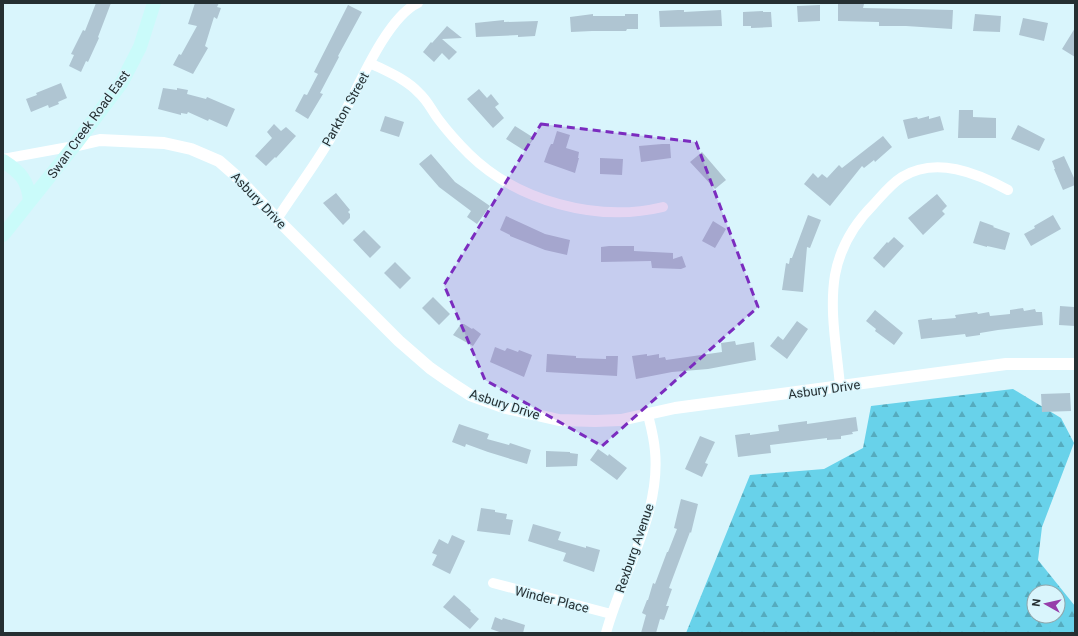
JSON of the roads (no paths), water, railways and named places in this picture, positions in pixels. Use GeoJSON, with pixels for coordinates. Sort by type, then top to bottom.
{"type":"FeatureCollection","features":[{"type":"Feature","properties":{"kind":"main road","name":"Swan Creek Road East"},"geometry":{"type":"LineString","coordinates":[[3,235],[74,146],[122,82],[140,46],[154,3]]}},
{"type":"Feature","properties":{"kind":"main road"},"geometry":{"type":"LineString","coordinates":[[3,160],[19,172],[24,179],[27,185],[30,201]]}},
{"type":"Feature","properties":{"kind":"street","name":"Parkton Street"},"geometry":{"type":"LineString","coordinates":[[277,219],[337,128],[370,63],[390,28],[410,7],[418,3]]}},
{"type":"Feature","properties":{"kind":"street"},"geometry":{"type":"LineString","coordinates":[[370,63],[396,76],[419,92],[450,133],[470,154],[496,176],[518,189],[561,205],[594,210],[635,211],[663,207]]}},
{"type":"Feature","properties":{"kind":"street","name":"Asbury Drive"},"geometry":{"type":"LineString","coordinates":[[3,160],[100,140],[164,143],[191,149],[219,161],[236,175],[277,219],[399,341],[437,373],[470,395],[506,408],[559,420],[621,420],[675,408],[1006,364],[1075,364]]}},
{"type":"Feature","properties":{"kind":"street"},"geometry":{"type":"LineString","coordinates":[[840,386],[833,297],[836,275],[840,255],[846,242],[868,210],[890,186],[902,177],[912,172],[924,169],[948,168],[961,170],[986,178],[1008,190]]}},
{"type":"Feature","properties":{"kind":"street","name":"Rexburg Avenue"},"geometry":{"type":"LineString","coordinates":[[606,633],[611,614],[646,522],[650,506],[655,478],[656,452],[654,436],[648,415]]}},
{"type":"Feature","properties":{"kind":"street","name":"Winder Place"},"geometry":{"type":"LineString","coordinates":[[493,583],[611,614]]}}]}
